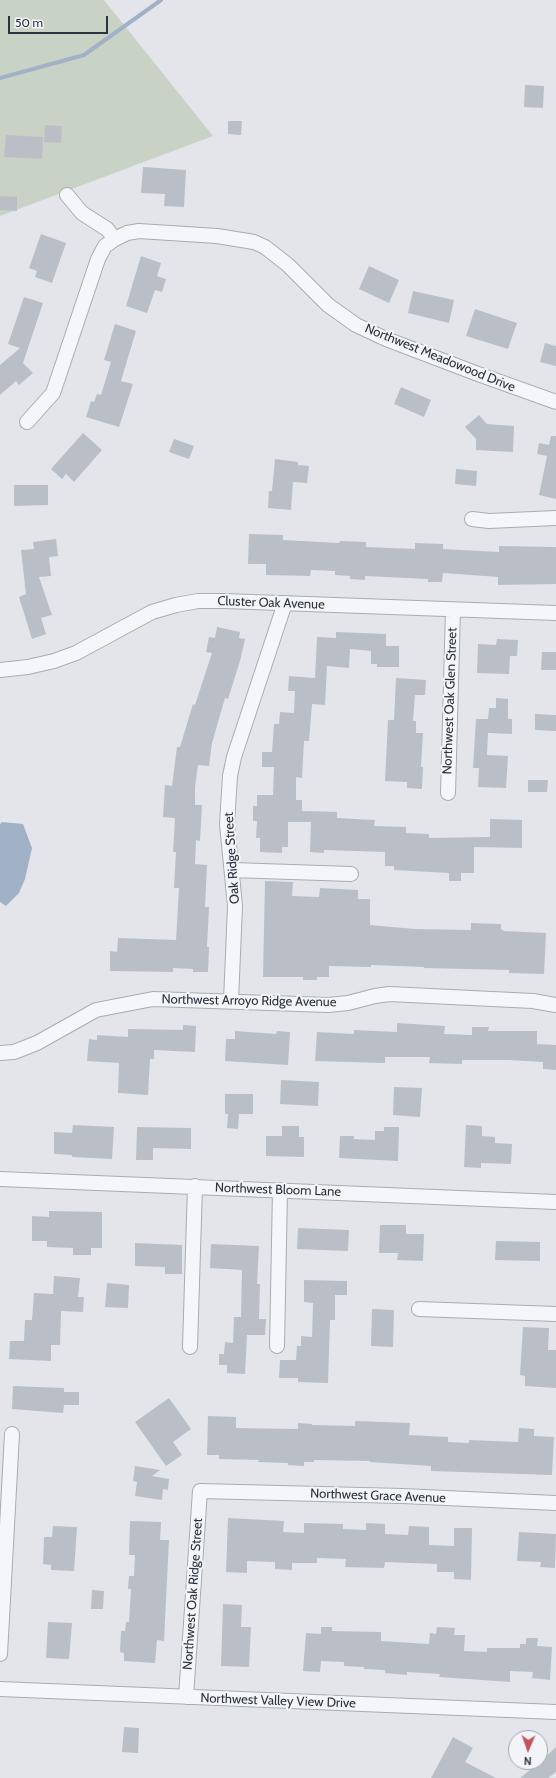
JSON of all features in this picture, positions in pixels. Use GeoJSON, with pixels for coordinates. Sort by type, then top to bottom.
{"type":"FeatureCollection","features":[{"type":"Feature","properties":{"kind":"street"},"geometry":{"type":"LineString","coordinates":[[27,422],[53,393],[98,259],[106,246],[115,239],[107,229],[82,213],[67,195]]}},
{"type":"Feature","properties":{"kind":"street","name":"Northwest Meadowood Drive"},"geometry":{"type":"LineString","coordinates":[[115,239],[127,233],[139,231],[209,235],[254,242],[265,247],[276,255],[328,305],[356,324],[386,339],[556,402]]}},
{"type":"Feature","properties":{"kind":"street"},"geometry":{"type":"LineString","coordinates":[[472,519],[489,521],[556,518]]}},
{"type":"Feature","properties":{"kind":"street","name":"Cluster Oak Avenue"},"geometry":{"type":"LineString","coordinates":[[0,670],[28,667],[76,653],[152,612],[176,605],[198,601],[556,613]]}},
{"type":"Feature","properties":{"kind":"street","name":"Oak Ridge Street"},"geometry":{"type":"LineString","coordinates":[[231,1001],[235,906],[227,824],[230,776],[234,757],[286,603]]}},
{"type":"Feature","properties":{"kind":"street","name":"Northwest Oak Glen Street"},"geometry":{"type":"LineString","coordinates":[[448,793],[453,610]]}},
{"type":"Feature","properties":{"kind":"street"},"geometry":{"type":"LineString","coordinates":[[232,870],[350,874]]}},
{"type":"Feature","properties":{"kind":"street","name":"Northwest Arroyo Ridge Avenue"},"geometry":{"type":"LineString","coordinates":[[0,1053],[14,1052],[38,1043],[96,1010],[131,1002],[153,999],[328,1005],[348,1003],[389,994],[533,1001],[556,1005]]}},
{"type":"Feature","properties":{"kind":"street","name":"Northwest Bloom Lane"},"geometry":{"type":"LineString","coordinates":[[0,1179],[556,1202]]}},
{"type":"Feature","properties":{"kind":"street"},"geometry":{"type":"LineString","coordinates":[[190,1347],[195,1186]]}},
{"type":"Feature","properties":{"kind":"street"},"geometry":{"type":"LineString","coordinates":[[277,1346],[280,1190]]}},
{"type":"Feature","properties":{"kind":"street"},"geometry":{"type":"LineString","coordinates":[[419,1309],[556,1314]]}},
{"type":"Feature","properties":{"kind":"street"},"geometry":{"type":"LineString","coordinates":[[0,1654],[12,1434]]}},
{"type":"Feature","properties":{"kind":"street","name":"Northwest Grace Avenue"},"geometry":{"type":"LineString","coordinates":[[200,1491],[402,1496],[556,1503]]}},
{"type":"Feature","properties":{"kind":"street","name":"Northwest Oak Ridge Street"},"geometry":{"type":"LineString","coordinates":[[186,1697],[200,1491]]}},
{"type":"Feature","properties":{"kind":"street","name":"Northwest Valley View Drive"},"geometry":{"type":"LineString","coordinates":[[0,1689],[556,1712]]}},
{"type":"Feature","properties":{"kind":"green space"},"geometry":{"type":"Polygon","coordinates":[[[0,0],[104,0],[213,136],[0,216],[0,0]]]}},
{"type":"Feature","properties":{"kind":"water"},"geometry":{"type":"Polygon","coordinates":[[[2,822],[23,824],[32,848],[25,879],[19,893],[6,906],[0,902],[0,824],[2,822]]]}},
{"type":"Feature","properties":{"kind":"building"},"geometry":{"type":"Polygon","coordinates":[[[525,85],[544,86],[543,108],[524,107],[525,85]]]}},
{"type":"Feature","properties":{"kind":"building"},"geometry":{"type":"Polygon","coordinates":[[[228,121],[242,121],[241,135],[228,134],[228,121]]]}},
{"type":"Feature","properties":{"kind":"building"},"geometry":{"type":"Polygon","coordinates":[[[45,125],[62,126],[61,143],[44,142],[45,125]]]}},
{"type":"Feature","properties":{"kind":"building"},"geometry":{"type":"Polygon","coordinates":[[[6,135],[43,137],[42,159],[4,157],[6,135]]]}},
{"type":"Feature","properties":{"kind":"building"},"geometry":{"type":"Polygon","coordinates":[[[143,167],[186,170],[184,207],[164,206],[165,194],[141,193],[143,167]]]}},
{"type":"Feature","properties":{"kind":"building"},"geometry":{"type":"Polygon","coordinates":[[[0,196],[17,197],[17,211],[0,210],[0,196]]]}},
{"type":"Feature","properties":{"kind":"building"},"geometry":{"type":"Polygon","coordinates":[[[41,234],[66,243],[52,283],[35,277],[37,271],[29,268],[41,234]]]}},
{"type":"Feature","properties":{"kind":"building"},"geometry":{"type":"Polygon","coordinates":[[[141,256],[161,263],[157,276],[166,279],[162,292],[155,290],[147,313],[126,306],[141,256]]]}},
{"type":"Feature","properties":{"kind":"building"},"geometry":{"type":"Polygon","coordinates":[[[369,266],[399,280],[389,303],[359,289],[369,266]]]}},
{"type":"Feature","properties":{"kind":"building"},"geometry":{"type":"Polygon","coordinates":[[[413,291],[454,300],[449,323],[408,313],[413,291]]]}},
{"type":"Feature","properties":{"kind":"building"},"geometry":{"type":"Polygon","coordinates":[[[24,297],[43,303],[23,363],[33,373],[19,385],[16,381],[0,395],[0,365],[20,348],[8,344],[24,297]]]}},
{"type":"Feature","properties":{"kind":"building"},"geometry":{"type":"Polygon","coordinates":[[[475,309],[517,323],[508,349],[466,336],[475,309]]]}},
{"type":"Feature","properties":{"kind":"building"},"geometry":{"type":"Polygon","coordinates":[[[115,324],[136,331],[121,381],[133,384],[119,427],[86,417],[91,401],[94,402],[97,394],[101,395],[111,362],[104,360],[115,324]]]}},
{"type":"Feature","properties":{"kind":"building"},"geometry":{"type":"Polygon","coordinates":[[[545,343],[556,346],[556,366],[540,362],[545,343]]]}},
{"type":"Feature","properties":{"kind":"building"},"geometry":{"type":"Polygon","coordinates":[[[401,387],[431,400],[424,417],[394,404],[401,387]]]}},
{"type":"Feature","properties":{"kind":"building"},"geometry":{"type":"Polygon","coordinates":[[[479,415],[487,424],[514,426],[513,452],[476,450],[476,439],[465,427],[479,415]]]}},
{"type":"Feature","properties":{"kind":"building"},"geometry":{"type":"Polygon","coordinates":[[[83,433],[102,450],[74,482],[66,474],[62,479],[51,469],[83,433]]]}},
{"type":"Feature","properties":{"kind":"building"},"geometry":{"type":"Polygon","coordinates":[[[551,436],[556,436],[556,499],[539,495],[547,456],[537,454],[539,443],[549,445],[551,436]]]}},
{"type":"Feature","properties":{"kind":"building"},"geometry":{"type":"Polygon","coordinates":[[[174,439],[194,446],[189,459],[169,452],[174,439]]]}},
{"type":"Feature","properties":{"kind":"building"},"geometry":{"type":"Polygon","coordinates":[[[275,459],[298,462],[298,465],[309,466],[307,483],[293,482],[291,510],[268,508],[269,491],[272,491],[275,459]]]}},
{"type":"Feature","properties":{"kind":"building"},"geometry":{"type":"Polygon","coordinates":[[[456,469],[477,471],[476,486],[455,484],[456,469]]]}},
{"type":"Feature","properties":{"kind":"building"},"geometry":{"type":"Polygon","coordinates":[[[14,485],[48,485],[48,505],[14,506],[14,485]]]}},
{"type":"Feature","properties":{"kind":"building"},"geometry":{"type":"Polygon","coordinates":[[[249,534],[283,535],[283,540],[339,543],[340,541],[366,542],[366,547],[415,549],[415,543],[443,544],[443,549],[499,552],[499,546],[556,547],[556,584],[498,585],[498,577],[443,573],[442,582],[428,582],[428,579],[365,576],[365,580],[350,579],[350,576],[335,575],[335,571],[311,570],[310,576],[266,575],[266,564],[248,564],[249,534]]]}},
{"type":"Feature","properties":{"kind":"building"},"geometry":{"type":"Polygon","coordinates":[[[56,539],[58,556],[49,557],[51,576],[39,577],[52,615],[41,618],[46,634],[32,639],[19,597],[26,594],[21,550],[34,549],[33,542],[56,539]]]}},
{"type":"Feature","properties":{"kind":"building"},"geometry":{"type":"Polygon","coordinates":[[[217,627],[240,632],[239,638],[245,639],[228,699],[225,698],[212,743],[209,766],[198,765],[195,787],[195,805],[202,805],[200,841],[196,840],[195,864],[207,865],[205,907],[209,907],[207,947],[209,947],[208,972],[193,972],[193,969],[173,968],[173,972],[110,971],[110,951],[117,952],[118,938],[176,940],[179,888],[174,888],[176,852],[173,852],[175,818],[163,817],[165,785],[172,786],[177,747],[180,747],[193,704],[195,705],[212,653],[206,652],[209,637],[215,638],[217,627]]]}},
{"type":"Feature","properties":{"kind":"building"},"geometry":{"type":"Polygon","coordinates":[[[336,632],[386,634],[386,646],[399,646],[399,667],[377,667],[377,664],[371,664],[371,651],[350,649],[349,668],[327,666],[325,705],[312,704],[309,741],[304,741],[302,778],[296,777],[296,800],[302,800],[302,811],[337,812],[337,818],[375,820],[374,826],[406,827],[406,833],[429,834],[429,838],[490,837],[490,819],[522,820],[522,848],[474,847],[474,873],[461,873],[461,881],[449,881],[449,873],[394,870],[394,866],[385,866],[385,852],[324,850],[324,853],[310,852],[311,822],[288,822],[288,847],[282,847],[282,853],[260,852],[260,838],[256,838],[257,821],[253,821],[253,806],[257,806],[257,795],[273,795],[274,767],[262,767],[262,752],[272,752],[274,724],[279,724],[280,712],[294,713],[295,691],[288,691],[289,676],[315,678],[317,637],[336,638],[336,632]]]}},
{"type":"Feature","properties":{"kind":"building"},"geometry":{"type":"Polygon","coordinates":[[[497,639],[518,640],[517,656],[510,656],[509,674],[477,673],[478,644],[496,645],[497,639]]]}},
{"type":"Feature","properties":{"kind":"building"},"geometry":{"type":"Polygon","coordinates":[[[542,652],[556,652],[556,670],[541,670],[542,652]]]}},
{"type":"Feature","properties":{"kind":"building"},"geometry":{"type":"Polygon","coordinates":[[[396,678],[426,680],[425,695],[415,695],[413,721],[416,721],[416,733],[423,733],[421,767],[423,767],[422,789],[407,788],[407,782],[385,781],[388,720],[394,720],[396,678]]]}},
{"type":"Feature","properties":{"kind":"building"},"geometry":{"type":"Polygon","coordinates":[[[496,698],[508,699],[508,719],[512,719],[512,734],[488,733],[487,755],[508,756],[506,788],[478,787],[479,768],[473,768],[476,719],[488,719],[489,708],[496,708],[496,698]]]}},
{"type":"Feature","properties":{"kind":"building"},"geometry":{"type":"Polygon","coordinates":[[[535,714],[556,715],[556,731],[535,730],[535,714]]]}},
{"type":"Feature","properties":{"kind":"building"},"geometry":{"type":"Polygon","coordinates":[[[528,780],[548,780],[547,792],[528,792],[528,780]]]}},
{"type":"Feature","properties":{"kind":"building"},"geometry":{"type":"Polygon","coordinates":[[[265,881],[293,882],[292,896],[319,897],[320,888],[358,890],[358,899],[370,899],[370,925],[415,929],[471,930],[471,923],[501,924],[501,929],[504,931],[546,933],[544,974],[509,973],[509,970],[371,965],[371,967],[329,966],[329,977],[317,977],[317,980],[303,980],[303,977],[263,977],[265,881]]]}},
{"type":"Feature","properties":{"kind":"building"},"geometry":{"type":"Polygon","coordinates":[[[397,1023],[445,1026],[444,1034],[472,1035],[472,1027],[489,1027],[488,1031],[537,1031],[537,1044],[556,1045],[556,1070],[543,1069],[543,1062],[462,1060],[462,1064],[429,1063],[430,1057],[385,1057],[385,1063],[315,1061],[317,1032],[354,1034],[354,1030],[397,1032],[397,1023]]]}},
{"type":"Feature","properties":{"kind":"building"},"geometry":{"type":"Polygon","coordinates":[[[183,1025],[196,1026],[195,1052],[154,1050],[154,1059],[150,1059],[148,1095],[118,1093],[119,1063],[87,1061],[89,1039],[97,1040],[97,1035],[128,1037],[128,1029],[183,1030],[183,1025]]]}},
{"type":"Feature","properties":{"kind":"building"},"geometry":{"type":"Polygon","coordinates":[[[235,1031],[276,1034],[277,1031],[290,1032],[288,1065],[225,1061],[226,1039],[235,1039],[235,1031]]]}},
{"type":"Feature","properties":{"kind":"building"},"geometry":{"type":"Polygon","coordinates":[[[281,1080],[319,1082],[318,1106],[280,1104],[281,1080]]]}},
{"type":"Feature","properties":{"kind":"building"},"geometry":{"type":"Polygon","coordinates":[[[394,1087],[422,1088],[420,1117],[393,1115],[394,1087]]]}},
{"type":"Feature","properties":{"kind":"building"},"geometry":{"type":"Polygon","coordinates":[[[225,1094],[253,1094],[253,1114],[239,1114],[238,1129],[227,1128],[228,1114],[225,1114],[225,1094]]]}},
{"type":"Feature","properties":{"kind":"building"},"geometry":{"type":"Polygon","coordinates":[[[73,1125],[114,1127],[112,1159],[72,1157],[72,1155],[54,1154],[54,1132],[72,1133],[73,1125]]]}},
{"type":"Feature","properties":{"kind":"building"},"geometry":{"type":"Polygon","coordinates":[[[466,1125],[482,1126],[482,1136],[495,1137],[495,1143],[512,1144],[511,1164],[481,1163],[481,1168],[464,1167],[466,1125]]]}},
{"type":"Feature","properties":{"kind":"building"},"geometry":{"type":"Polygon","coordinates":[[[282,1126],[299,1126],[299,1137],[304,1137],[304,1157],[266,1156],[266,1136],[282,1136],[282,1126]]]}},
{"type":"Feature","properties":{"kind":"building"},"geometry":{"type":"Polygon","coordinates":[[[137,1127],[191,1128],[191,1149],[153,1148],[153,1160],[136,1160],[137,1127]]]}},
{"type":"Feature","properties":{"kind":"building"},"geometry":{"type":"Polygon","coordinates":[[[384,1127],[399,1127],[398,1161],[339,1158],[340,1136],[354,1136],[354,1139],[375,1140],[375,1131],[384,1131],[384,1127]]]}},
{"type":"Feature","properties":{"kind":"building"},"geometry":{"type":"Polygon","coordinates":[[[49,1211],[102,1212],[102,1248],[91,1248],[91,1255],[73,1255],[73,1248],[47,1247],[47,1241],[32,1241],[32,1216],[49,1217],[49,1211]]]}},
{"type":"Feature","properties":{"kind":"building"},"geometry":{"type":"Polygon","coordinates":[[[380,1225],[406,1225],[406,1234],[424,1234],[423,1261],[397,1260],[398,1253],[379,1253],[380,1225]]]}},
{"type":"Feature","properties":{"kind":"building"},"geometry":{"type":"Polygon","coordinates":[[[298,1228],[349,1230],[348,1251],[297,1249],[298,1228]]]}},
{"type":"Feature","properties":{"kind":"building"},"geometry":{"type":"Polygon","coordinates":[[[496,1241],[540,1242],[540,1261],[495,1260],[496,1241]]]}},
{"type":"Feature","properties":{"kind":"building"},"geometry":{"type":"Polygon","coordinates":[[[135,1243],[182,1245],[182,1274],[165,1274],[165,1267],[135,1266],[135,1243]]]}},
{"type":"Feature","properties":{"kind":"building"},"geometry":{"type":"Polygon","coordinates":[[[211,1244],[259,1246],[257,1284],[260,1284],[259,1319],[266,1319],[265,1335],[247,1335],[245,1374],[227,1373],[227,1365],[219,1365],[219,1354],[224,1354],[225,1342],[233,1343],[234,1317],[241,1317],[242,1270],[210,1268],[211,1244]]]}},
{"type":"Feature","properties":{"kind":"building"},"geometry":{"type":"Polygon","coordinates":[[[54,1276],[80,1278],[78,1297],[84,1297],[83,1312],[61,1311],[60,1345],[51,1345],[51,1361],[9,1359],[10,1341],[24,1341],[25,1320],[32,1320],[34,1293],[53,1294],[54,1276]]]}},
{"type":"Feature","properties":{"kind":"building"},"geometry":{"type":"Polygon","coordinates":[[[304,1280],[347,1281],[347,1295],[335,1295],[335,1320],[330,1320],[328,1383],[298,1382],[298,1378],[279,1378],[280,1360],[296,1360],[297,1346],[301,1346],[301,1336],[312,1337],[313,1303],[304,1302],[304,1280]]]}},
{"type":"Feature","properties":{"kind":"building"},"geometry":{"type":"Polygon","coordinates":[[[107,1283],[129,1285],[128,1308],[105,1307],[107,1283]]]}},
{"type":"Feature","properties":{"kind":"building"},"geometry":{"type":"Polygon","coordinates":[[[372,1309],[394,1310],[393,1347],[371,1346],[372,1309]]]}},
{"type":"Feature","properties":{"kind":"building"},"geometry":{"type":"Polygon","coordinates":[[[523,1327],[549,1328],[548,1350],[556,1350],[556,1388],[525,1386],[525,1376],[520,1375],[523,1327]]]}},
{"type":"Feature","properties":{"kind":"building"},"geometry":{"type":"Polygon","coordinates":[[[13,1386],[64,1388],[64,1392],[79,1392],[79,1405],[64,1405],[63,1413],[12,1409],[13,1386]]]}},
{"type":"Feature","properties":{"kind":"building"},"geometry":{"type":"Polygon","coordinates":[[[169,1398],[191,1429],[173,1442],[182,1455],[166,1466],[135,1422],[169,1398]]]}},
{"type":"Feature","properties":{"kind":"building"},"geometry":{"type":"Polygon","coordinates":[[[208,1416],[236,1417],[236,1428],[298,1429],[298,1423],[312,1425],[355,1426],[355,1421],[410,1423],[409,1435],[448,1437],[448,1442],[469,1443],[469,1440],[518,1442],[519,1428],[534,1429],[534,1436],[554,1437],[552,1475],[431,1471],[431,1466],[370,1461],[314,1460],[314,1462],[304,1462],[304,1466],[288,1465],[288,1463],[258,1462],[259,1460],[219,1459],[219,1455],[207,1455],[208,1416]]]}},
{"type":"Feature","properties":{"kind":"building"},"geometry":{"type":"Polygon","coordinates":[[[135,1466],[160,1470],[152,1476],[169,1479],[168,1490],[163,1489],[162,1500],[135,1496],[137,1482],[133,1481],[135,1466]]]}},
{"type":"Feature","properties":{"kind":"building"},"geometry":{"type":"Polygon","coordinates":[[[228,1518],[284,1521],[283,1532],[304,1533],[304,1523],[343,1524],[343,1529],[366,1530],[366,1523],[385,1524],[385,1534],[408,1535],[409,1526],[429,1527],[429,1545],[454,1546],[454,1528],[472,1528],[471,1580],[454,1579],[454,1572],[437,1572],[437,1564],[385,1562],[384,1568],[345,1567],[346,1559],[317,1558],[317,1563],[292,1563],[292,1570],[275,1569],[275,1562],[247,1561],[247,1573],[226,1572],[228,1518]]]}},
{"type":"Feature","properties":{"kind":"building"},"geometry":{"type":"Polygon","coordinates":[[[130,1521],[161,1522],[160,1540],[169,1540],[164,1641],[157,1640],[155,1663],[124,1661],[124,1653],[120,1652],[121,1631],[125,1631],[126,1622],[129,1622],[131,1589],[128,1589],[129,1576],[134,1576],[135,1555],[129,1555],[130,1521]]]}},
{"type":"Feature","properties":{"kind":"building"},"geometry":{"type":"Polygon","coordinates":[[[53,1526],[77,1527],[74,1571],[51,1570],[51,1565],[43,1564],[44,1537],[52,1537],[53,1526]]]}},
{"type":"Feature","properties":{"kind":"building"},"geometry":{"type":"Polygon","coordinates":[[[519,1532],[556,1534],[555,1568],[540,1567],[541,1562],[517,1561],[519,1532]]]}},
{"type":"Feature","properties":{"kind":"building"},"geometry":{"type":"Polygon","coordinates":[[[92,1590],[104,1591],[103,1609],[91,1609],[92,1590]]]}},
{"type":"Feature","properties":{"kind":"building"},"geometry":{"type":"Polygon","coordinates":[[[223,1604],[242,1605],[241,1627],[251,1627],[249,1667],[221,1666],[223,1604]]]}},
{"type":"Feature","properties":{"kind":"building"},"geometry":{"type":"Polygon","coordinates":[[[48,1622],[72,1623],[69,1659],[46,1658],[48,1622]]]}},
{"type":"Feature","properties":{"kind":"building"},"geometry":{"type":"Polygon","coordinates":[[[321,1627],[332,1627],[332,1631],[381,1632],[381,1641],[429,1644],[430,1633],[436,1634],[437,1627],[455,1628],[454,1635],[465,1635],[464,1651],[487,1652],[487,1648],[520,1648],[520,1644],[526,1644],[526,1638],[538,1638],[537,1646],[552,1647],[550,1680],[532,1678],[533,1672],[510,1671],[510,1682],[439,1677],[440,1674],[407,1672],[407,1675],[385,1673],[385,1670],[364,1669],[364,1667],[344,1666],[344,1662],[321,1661],[320,1672],[303,1671],[306,1633],[321,1634],[321,1627]]]}},
{"type":"Feature","properties":{"kind":"building"},"geometry":{"type":"Polygon","coordinates":[[[124,1727],[139,1728],[138,1753],[122,1752],[124,1727]]]}},
{"type":"Feature","properties":{"kind":"building"},"geometry":{"type":"Polygon","coordinates":[[[453,1737],[473,1748],[465,1762],[496,1778],[431,1778],[453,1737]]]}},
{"type":"Feature","properties":{"kind":"building"},"geometry":{"type":"Polygon","coordinates":[[[556,1747],[556,1772],[548,1778],[520,1778],[530,1770],[548,1770],[548,1754],[556,1747]]]}},
{"type":"Feature","properties":{"kind":"waterway"},"geometry":{"type":"LineString","coordinates":[[0,78],[84,55],[161,0]]}}]}
